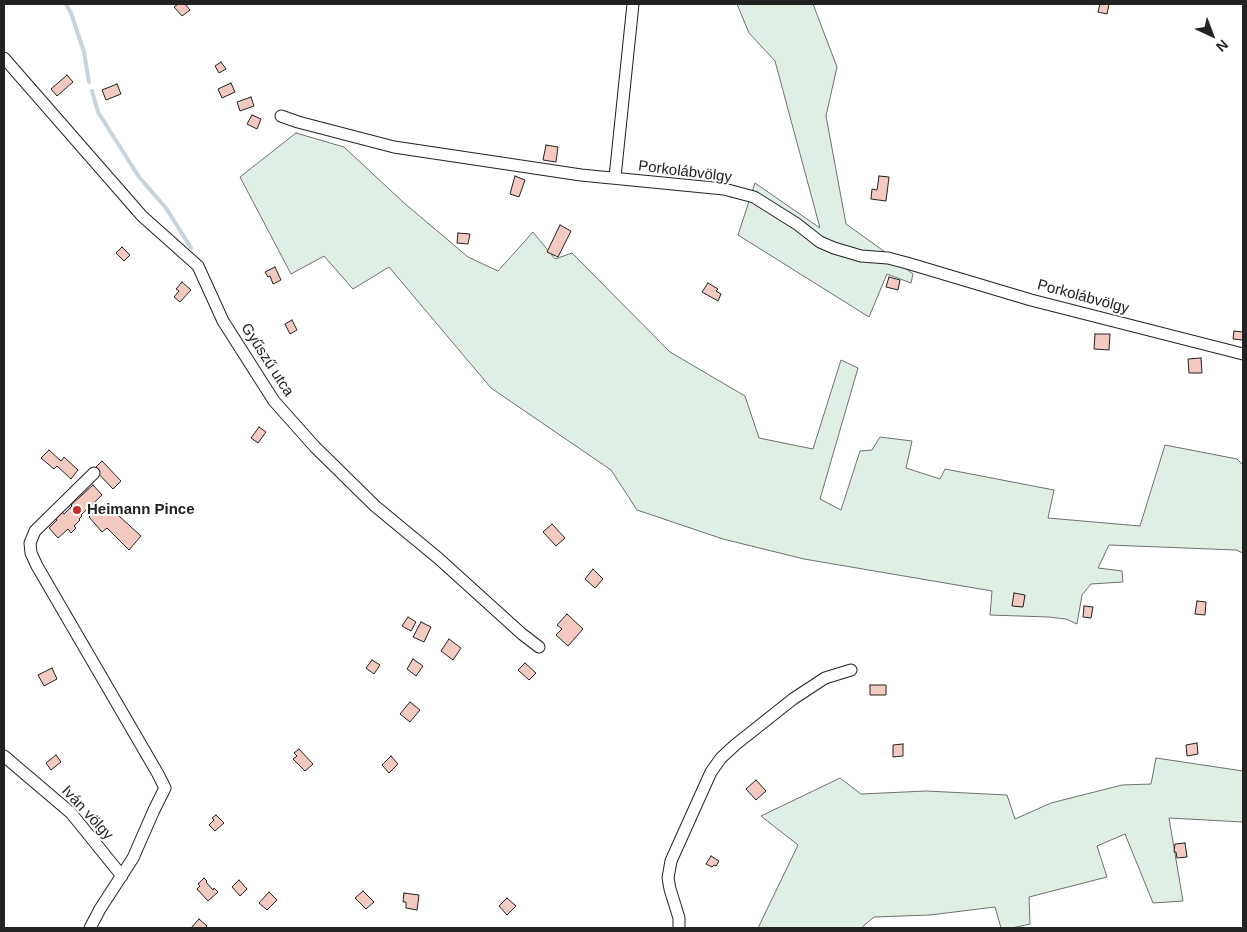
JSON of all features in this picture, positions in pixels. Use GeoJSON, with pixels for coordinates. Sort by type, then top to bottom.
{"type":"FeatureCollection","features":[{"type":"Feature","properties":{"kind":"street"},"geometry":{"type":"LineString","coordinates":[[615,177],[633,4]]}},
{"type":"Feature","properties":{"kind":"street","name":"Gyűszű utca"},"geometry":{"type":"LineString","coordinates":[[4,58],[142,216],[198,266],[223,320],[273,399],[315,447],[375,506],[438,558],[539,647]]}},
{"type":"Feature","properties":{"kind":"street","name":"Porkolábvölgy"},"geometry":{"type":"LineString","coordinates":[[281,116],[394,147],[581,175],[724,189],[754,197],[797,224],[820,242],[834,248],[861,256],[888,258],[1031,300],[1243,354]]}},
{"type":"Feature","properties":{"kind":"street"},"geometry":{"type":"LineString","coordinates":[[90,928],[133,858],[165,788],[46,583],[31,553],[30,543],[36,531],[94,473]]}},
{"type":"Feature","properties":{"kind":"street"},"geometry":{"type":"LineString","coordinates":[[680,928],[668,878],[671,861],[711,772],[721,758],[735,745],[793,699],[825,678],[850,670]]}},
{"type":"Feature","properties":{"kind":"street","name":"Iván völgy"},"geometry":{"type":"LineString","coordinates":[[4,756],[71,813],[122,876]]}},
{"type":"Feature","properties":{"kind":"green space"},"geometry":{"type":"Polygon","coordinates":[[[737,4],[813,4],[837,67],[826,116],[846,224],[913,274],[911,283],[887,274],[869,317],[738,235],[755,183],[820,228],[775,61],[749,33],[737,4]]]}},
{"type":"Feature","properties":{"kind":"green space"},"geometry":{"type":"Polygon","coordinates":[[[296,133],[344,147],[403,202],[468,257],[498,271],[533,232],[555,259],[572,253],[670,352],[745,396],[759,438],[813,449],[841,360],[858,368],[820,499],[841,510],[860,451],[872,450],[880,437],[912,441],[906,468],[940,479],[945,469],[1054,490],[1048,518],[1140,526],[1165,445],[1237,459],[1243,465],[1243,553],[1236,550],[1109,545],[1098,568],[1122,571],[1123,582],[1091,584],[1082,595],[1077,624],[1066,619],[1048,617],[990,615],[992,591],[804,559],[723,539],[637,510],[611,470],[491,388],[389,267],[353,289],[324,256],[291,274],[240,177],[296,133]]]}},
{"type":"Feature","properties":{"kind":"green space"},"geometry":{"type":"Polygon","coordinates":[[[1156,758],[1243,771],[1243,822],[1169,818],[1183,901],[1153,903],[1125,834],[1097,846],[1107,877],[1029,897],[1030,924],[1012,928],[1001,928],[995,907],[930,915],[874,917],[861,928],[758,928],[798,845],[761,816],[840,778],[861,794],[926,791],[1007,795],[1015,819],[1051,803],[1122,785],[1151,784],[1156,758]]]}},
{"type":"Feature","properties":{"kind":"building"},"geometry":{"type":"Polygon","coordinates":[[[178,4],[185,4],[190,10],[182,16],[174,7],[178,4]]]}},
{"type":"Feature","properties":{"kind":"building"},"geometry":{"type":"Polygon","coordinates":[[[1100,4],[1109,4],[1107,14],[1098,12],[1100,4]]]}},
{"type":"Feature","properties":{"kind":"building"},"geometry":{"type":"Polygon","coordinates":[[[221,62],[226,69],[219,73],[215,66],[221,62]]]}},
{"type":"Feature","properties":{"kind":"building"},"geometry":{"type":"Polygon","coordinates":[[[67,75],[73,82],[57,96],[51,89],[67,75]]]}},
{"type":"Feature","properties":{"kind":"building"},"geometry":{"type":"Polygon","coordinates":[[[231,83],[235,92],[222,98],[218,89],[231,83]]]}},
{"type":"Feature","properties":{"kind":"building"},"geometry":{"type":"Polygon","coordinates":[[[117,84],[121,94],[106,100],[102,90],[117,84]]]}},
{"type":"Feature","properties":{"kind":"building"},"geometry":{"type":"Polygon","coordinates":[[[251,97],[254,106],[240,111],[237,102],[251,97]]]}},
{"type":"Feature","properties":{"kind":"building"},"geometry":{"type":"Polygon","coordinates":[[[252,115],[261,119],[257,129],[247,124],[252,115]]]}},
{"type":"Feature","properties":{"kind":"building"},"geometry":{"type":"Polygon","coordinates":[[[546,145],[558,147],[556,162],[543,160],[546,145]]]}},
{"type":"Feature","properties":{"kind":"building"},"geometry":{"type":"Polygon","coordinates":[[[515,176],[525,180],[519,197],[510,194],[515,176]]]}},
{"type":"Feature","properties":{"kind":"building"},"geometry":{"type":"Polygon","coordinates":[[[879,176],[889,177],[886,201],[871,199],[872,189],[877,190],[879,176]]]}},
{"type":"Feature","properties":{"kind":"building"},"geometry":{"type":"Polygon","coordinates":[[[560,225],[571,231],[558,257],[547,252],[560,225]]]}},
{"type":"Feature","properties":{"kind":"building"},"geometry":{"type":"Polygon","coordinates":[[[458,233],[470,234],[468,244],[457,243],[458,233]]]}},
{"type":"Feature","properties":{"kind":"building"},"geometry":{"type":"Polygon","coordinates":[[[122,247],[130,255],[124,261],[116,253],[122,247]]]}},
{"type":"Feature","properties":{"kind":"building"},"geometry":{"type":"Polygon","coordinates":[[[275,267],[281,280],[273,284],[270,276],[268,277],[265,272],[275,267]]]}},
{"type":"Feature","properties":{"kind":"building"},"geometry":{"type":"Polygon","coordinates":[[[889,277],[900,280],[898,290],[886,287],[889,277]]]}},
{"type":"Feature","properties":{"kind":"building"},"geometry":{"type":"Polygon","coordinates":[[[182,282],[191,290],[180,302],[174,297],[179,291],[176,289],[182,282]]]}},
{"type":"Feature","properties":{"kind":"building"},"geometry":{"type":"Polygon","coordinates":[[[708,283],[718,289],[716,291],[721,294],[718,301],[702,292],[708,283]]]}},
{"type":"Feature","properties":{"kind":"building"},"geometry":{"type":"Polygon","coordinates":[[[292,320],[297,330],[290,334],[285,324],[292,320]]]}},
{"type":"Feature","properties":{"kind":"building"},"geometry":{"type":"Polygon","coordinates":[[[1234,331],[1243,332],[1243,340],[1233,339],[1234,331]]]}},
{"type":"Feature","properties":{"kind":"building"},"geometry":{"type":"Polygon","coordinates":[[[1095,334],[1110,334],[1109,350],[1094,349],[1095,334]]]}},
{"type":"Feature","properties":{"kind":"building"},"geometry":{"type":"Polygon","coordinates":[[[1201,358],[1202,373],[1189,373],[1188,359],[1201,358]]]}},
{"type":"Feature","properties":{"kind":"building"},"geometry":{"type":"Polygon","coordinates":[[[259,427],[266,432],[258,443],[251,438],[259,427]]]}},
{"type":"Feature","properties":{"kind":"building"},"geometry":{"type":"Polygon","coordinates":[[[49,450],[61,461],[64,457],[78,470],[71,479],[57,466],[54,469],[41,458],[49,450]]]}},
{"type":"Feature","properties":{"kind":"building"},"geometry":{"type":"Polygon","coordinates":[[[102,461],[121,481],[113,489],[94,469],[102,461]]]}},
{"type":"Feature","properties":{"kind":"building"},"geometry":{"type":"Polygon","coordinates":[[[93,485],[102,495],[81,515],[80,520],[74,526],[76,528],[71,533],[68,529],[58,538],[49,528],[57,520],[53,515],[60,509],[64,514],[93,485]]]}},
{"type":"Feature","properties":{"kind":"building"},"geometry":{"type":"Polygon","coordinates":[[[108,506],[141,536],[129,550],[107,528],[102,532],[89,517],[96,510],[99,513],[108,506]]]}},
{"type":"Feature","properties":{"kind":"building"},"geometry":{"type":"Polygon","coordinates":[[[552,524],[565,538],[556,546],[543,532],[552,524]]]}},
{"type":"Feature","properties":{"kind":"building"},"geometry":{"type":"Polygon","coordinates":[[[593,569],[603,579],[595,588],[585,579],[593,569]]]}},
{"type":"Feature","properties":{"kind":"building"},"geometry":{"type":"Polygon","coordinates":[[[1014,593],[1025,595],[1023,607],[1012,606],[1014,593]]]}},
{"type":"Feature","properties":{"kind":"building"},"geometry":{"type":"Polygon","coordinates":[[[1197,601],[1206,602],[1205,615],[1195,614],[1197,601]]]}},
{"type":"Feature","properties":{"kind":"building"},"geometry":{"type":"Polygon","coordinates":[[[1084,606],[1093,607],[1091,618],[1083,617],[1084,606]]]}},
{"type":"Feature","properties":{"kind":"building"},"geometry":{"type":"Polygon","coordinates":[[[567,614],[583,629],[568,646],[556,635],[562,629],[557,625],[567,614]]]}},
{"type":"Feature","properties":{"kind":"building"},"geometry":{"type":"Polygon","coordinates":[[[408,617],[416,622],[411,631],[402,626],[408,617]]]}},
{"type":"Feature","properties":{"kind":"building"},"geometry":{"type":"Polygon","coordinates":[[[421,622],[431,627],[424,642],[413,637],[421,622]]]}},
{"type":"Feature","properties":{"kind":"building"},"geometry":{"type":"Polygon","coordinates":[[[449,639],[461,648],[453,660],[441,651],[449,639]]]}},
{"type":"Feature","properties":{"kind":"building"},"geometry":{"type":"Polygon","coordinates":[[[413,659],[423,666],[416,676],[407,669],[413,659]]]}},
{"type":"Feature","properties":{"kind":"building"},"geometry":{"type":"Polygon","coordinates":[[[372,660],[380,665],[374,674],[366,668],[372,660]]]}},
{"type":"Feature","properties":{"kind":"building"},"geometry":{"type":"Polygon","coordinates":[[[525,663],[536,673],[529,680],[518,670],[525,663]]]}},
{"type":"Feature","properties":{"kind":"building"},"geometry":{"type":"Polygon","coordinates":[[[52,668],[57,679],[44,686],[38,675],[52,668]]]}},
{"type":"Feature","properties":{"kind":"building"},"geometry":{"type":"Polygon","coordinates":[[[870,685],[886,685],[886,695],[870,695],[870,685]]]}},
{"type":"Feature","properties":{"kind":"building"},"geometry":{"type":"Polygon","coordinates":[[[410,702],[420,710],[410,722],[400,714],[410,702]]]}},
{"type":"Feature","properties":{"kind":"building"},"geometry":{"type":"Polygon","coordinates":[[[1197,743],[1198,754],[1187,756],[1186,745],[1197,743]]]}},
{"type":"Feature","properties":{"kind":"building"},"geometry":{"type":"Polygon","coordinates":[[[903,744],[903,756],[893,757],[893,745],[903,744]]]}},
{"type":"Feature","properties":{"kind":"building"},"geometry":{"type":"Polygon","coordinates":[[[299,749],[313,764],[305,771],[293,759],[297,756],[294,753],[299,749]]]}},
{"type":"Feature","properties":{"kind":"building"},"geometry":{"type":"Polygon","coordinates":[[[56,755],[61,762],[51,770],[46,763],[56,755]]]}},
{"type":"Feature","properties":{"kind":"building"},"geometry":{"type":"Polygon","coordinates":[[[391,756],[398,764],[389,773],[382,765],[391,756]]]}},
{"type":"Feature","properties":{"kind":"building"},"geometry":{"type":"Polygon","coordinates":[[[756,780],[766,791],[756,800],[746,789],[756,780]]]}},
{"type":"Feature","properties":{"kind":"building"},"geometry":{"type":"Polygon","coordinates":[[[216,815],[224,823],[215,831],[209,825],[214,820],[212,818],[216,815]]]}},
{"type":"Feature","properties":{"kind":"building"},"geometry":{"type":"Polygon","coordinates":[[[1185,843],[1187,857],[1177,858],[1176,852],[1174,852],[1175,844],[1185,843]]]}},
{"type":"Feature","properties":{"kind":"building"},"geometry":{"type":"Polygon","coordinates":[[[711,856],[719,861],[716,866],[712,867],[706,864],[711,856]]]}},
{"type":"Feature","properties":{"kind":"building"},"geometry":{"type":"Polygon","coordinates":[[[204,878],[213,890],[214,888],[218,892],[208,901],[197,889],[200,886],[198,884],[204,878]]]}},
{"type":"Feature","properties":{"kind":"building"},"geometry":{"type":"Polygon","coordinates":[[[239,880],[247,889],[240,896],[232,887],[239,880]]]}},
{"type":"Feature","properties":{"kind":"building"},"geometry":{"type":"Polygon","coordinates":[[[363,891],[374,902],[366,909],[355,898],[363,891]]]}},
{"type":"Feature","properties":{"kind":"building"},"geometry":{"type":"Polygon","coordinates":[[[269,892],[277,900],[267,910],[259,903],[269,892]]]}},
{"type":"Feature","properties":{"kind":"building"},"geometry":{"type":"Polygon","coordinates":[[[404,893],[419,895],[417,910],[406,908],[406,902],[403,902],[404,893]]]}},
{"type":"Feature","properties":{"kind":"building"},"geometry":{"type":"Polygon","coordinates":[[[507,898],[516,906],[507,915],[499,906],[507,898]]]}},
{"type":"Feature","properties":{"kind":"building"},"geometry":{"type":"Polygon","coordinates":[[[199,919],[207,926],[205,928],[191,928],[199,919]]]}},
{"type":"Feature","properties":{"kind":"waterway"},"geometry":{"type":"LineString","coordinates":[[66,4],[71,13],[84,52],[89,82]]}},
{"type":"Feature","properties":{"kind":"waterway"},"geometry":{"type":"LineString","coordinates":[[92,91],[98,112],[139,177],[166,208],[191,248]]}},
{"type":"Feature","properties":{"kind":"place","name":"Heimann Pince"},"geometry":{"type":"Point","coordinates":[77,510]}}]}
